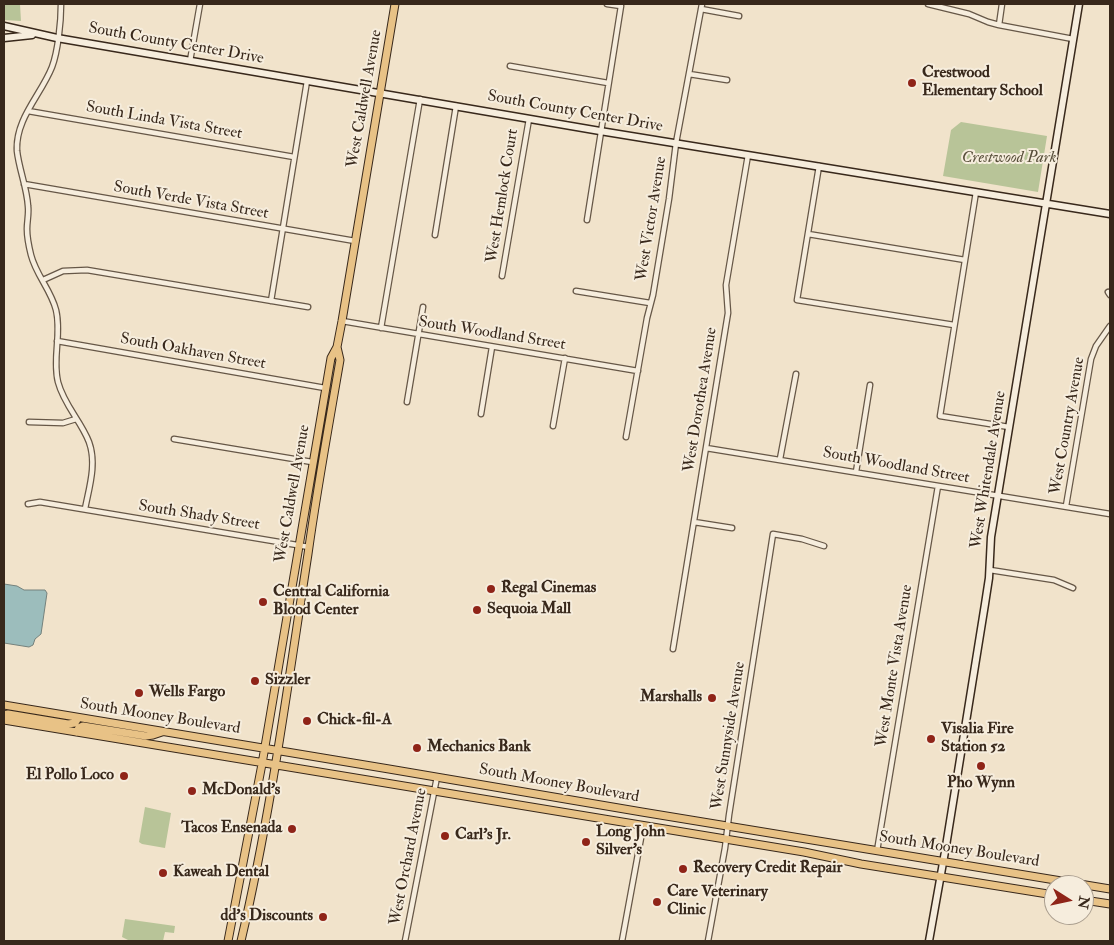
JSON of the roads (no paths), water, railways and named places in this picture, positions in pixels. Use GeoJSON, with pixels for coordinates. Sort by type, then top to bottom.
{"type":"FeatureCollection","features":[{"type":"Feature","properties":{"kind":"main road","name":"West Caldwell Avenue"},"geometry":{"type":"LineString","coordinates":[[228,941],[262,764],[325,388],[331,358],[337,347],[342,321],[395,4]]}},
{"type":"Feature","properties":{"kind":"main road","name":"West Caldwell Avenue"},"geometry":{"type":"LineString","coordinates":[[242,941],[276,766],[294,656],[309,547],[340,360],[337,347]]}},
{"type":"Feature","properties":{"kind":"main road"},"geometry":{"type":"LineString","coordinates":[[325,388],[329,390],[330,394],[323,436],[325,449]]}},
{"type":"Feature","properties":{"kind":"main road","name":"South Mooney Boulevard"},"geometry":{"type":"LineString","coordinates":[[4,705],[1110,889]]}},
{"type":"Feature","properties":{"kind":"main road"},"geometry":{"type":"LineString","coordinates":[[4,715],[8,714],[68,724],[75,723],[78,718]]}},
{"type":"Feature","properties":{"kind":"main road","name":"South Mooney Boulevard"},"geometry":{"type":"LineString","coordinates":[[4,720],[1044,893]]}},
{"type":"Feature","properties":{"kind":"main road"},"geometry":{"type":"LineString","coordinates":[[76,732],[83,726],[146,736],[162,731]]}},
{"type":"Feature","properties":{"kind":"main road"},"geometry":{"type":"LineString","coordinates":[[1094,902],[1110,904]]}},
{"type":"Feature","properties":{"kind":"street"},"geometry":{"type":"LineString","coordinates":[[61,4],[52,67],[21,126],[18,155],[28,204],[27,231],[31,256],[52,295],[57,311],[59,328],[57,379],[61,394],[89,441],[93,459],[85,510]]}},
{"type":"Feature","properties":{"kind":"street"},"geometry":{"type":"LineString","coordinates":[[190,60],[200,4]]}},
{"type":"Feature","properties":{"kind":"street"},"geometry":{"type":"LineString","coordinates":[[587,220],[621,6],[607,4]]}},
{"type":"Feature","properties":{"kind":"street"},"geometry":{"type":"LineString","coordinates":[[928,4],[959,11],[999,25],[1073,38]]}},
{"type":"Feature","properties":{"kind":"street"},"geometry":{"type":"LineString","coordinates":[[999,25],[1002,4]]}},
{"type":"Feature","properties":{"kind":"street","name":"West Whitendale Avenue"},"geometry":{"type":"LineString","coordinates":[[928,941],[941,877],[990,570],[991,537],[1079,4]]}},
{"type":"Feature","properties":{"kind":"street"},"geometry":{"type":"LineString","coordinates":[[701,7],[739,16]]}},
{"type":"Feature","properties":{"kind":"street","name":"West Victor Avenue"},"geometry":{"type":"LineString","coordinates":[[626,437],[701,7]]}},
{"type":"Feature","properties":{"kind":"street","name":"South County Center Drive"},"geometry":{"type":"LineString","coordinates":[[6,26],[57,38],[529,119],[1110,214]]}},
{"type":"Feature","properties":{"kind":"street","name":"South County Center Drive"},"geometry":{"type":"LineString","coordinates":[[5,38],[36,34]]}},
{"type":"Feature","properties":{"kind":"street"},"geometry":{"type":"LineString","coordinates":[[510,66],[608,83]]}},
{"type":"Feature","properties":{"kind":"street"},"geometry":{"type":"LineString","coordinates":[[689,74],[727,80]]}},
{"type":"Feature","properties":{"kind":"street"},"geometry":{"type":"LineString","coordinates":[[270,301],[307,81]]}},
{"type":"Feature","properties":{"kind":"street"},"geometry":{"type":"LineString","coordinates":[[381,328],[420,100]]}},
{"type":"Feature","properties":{"kind":"street"},"geometry":{"type":"LineString","coordinates":[[435,236],[456,106]]}},
{"type":"Feature","properties":{"kind":"street","name":"South Linda Vista Street"},"geometry":{"type":"LineString","coordinates":[[28,110],[294,157]]}},
{"type":"Feature","properties":{"kind":"street","name":"West Hemlock Court"},"geometry":{"type":"LineString","coordinates":[[502,276],[529,119]]}},
{"type":"Feature","properties":{"kind":"street","name":"West Dorothea Avenue"},"geometry":{"type":"LineString","coordinates":[[673,649],[728,313],[726,285],[748,155]]}},
{"type":"Feature","properties":{"kind":"street"},"geometry":{"type":"LineString","coordinates":[[820,166],[797,300],[954,325]]}},
{"type":"Feature","properties":{"kind":"street","name":"South Verde Vista Street"},"geometry":{"type":"LineString","coordinates":[[24,184],[355,241]]}},
{"type":"Feature","properties":{"kind":"street"},"geometry":{"type":"LineString","coordinates":[[976,192],[940,416],[1009,427]]}},
{"type":"Feature","properties":{"kind":"street"},"geometry":{"type":"LineString","coordinates":[[808,234],[965,260]]}},
{"type":"Feature","properties":{"kind":"street"},"geometry":{"type":"LineString","coordinates":[[43,280],[63,272],[88,270],[308,307]]}},
{"type":"Feature","properties":{"kind":"street"},"geometry":{"type":"LineString","coordinates":[[576,290],[650,303]]}},
{"type":"Feature","properties":{"kind":"street"},"geometry":{"type":"LineString","coordinates":[[407,402],[423,306]]}},
{"type":"Feature","properties":{"kind":"street","name":"South Woodland Street"},"geometry":{"type":"LineString","coordinates":[[342,321],[638,371]]}},
{"type":"Feature","properties":{"kind":"street","name":"West Country Avenue"},"geometry":{"type":"LineString","coordinates":[[1066,506],[1091,359],[1096,346],[1110,326]]}},
{"type":"Feature","properties":{"kind":"street","name":"South Oakhaven Street"},"geometry":{"type":"LineString","coordinates":[[57,341],[325,388]]}},
{"type":"Feature","properties":{"kind":"street"},"geometry":{"type":"LineString","coordinates":[[481,414],[492,347]]}},
{"type":"Feature","properties":{"kind":"street"},"geometry":{"type":"LineString","coordinates":[[554,426],[565,358]]}},
{"type":"Feature","properties":{"kind":"street"},"geometry":{"type":"LineString","coordinates":[[780,459],[796,374]]}},
{"type":"Feature","properties":{"kind":"street"},"geometry":{"type":"LineString","coordinates":[[856,472],[870,385]]}},
{"type":"Feature","properties":{"kind":"street"},"geometry":{"type":"LineString","coordinates":[[29,422],[63,423],[76,419]]}},
{"type":"Feature","properties":{"kind":"street"},"geometry":{"type":"LineString","coordinates":[[174,439],[312,462]]}},
{"type":"Feature","properties":{"kind":"street","name":"South Woodland Street"},"geometry":{"type":"LineString","coordinates":[[706,448],[1110,514]]}},
{"type":"Feature","properties":{"kind":"street","name":"West Monte Vista Avenue"},"geometry":{"type":"LineString","coordinates":[[877,851],[938,486]]}},
{"type":"Feature","properties":{"kind":"street","name":"South Shady Street"},"geometry":{"type":"LineString","coordinates":[[28,504],[40,502],[309,547]]}},
{"type":"Feature","properties":{"kind":"street"},"geometry":{"type":"LineString","coordinates":[[694,522],[732,528]]}},
{"type":"Feature","properties":{"kind":"street","name":"West Sunnyside Avenue"},"geometry":{"type":"LineString","coordinates":[[708,941],[726,840],[774,534],[802,539],[824,546]]}},
{"type":"Feature","properties":{"kind":"street"},"geometry":{"type":"LineString","coordinates":[[990,570],[1054,580],[1073,588]]}},
{"type":"Feature","properties":{"kind":"street","name":"West Orchard Avenue"},"geometry":{"type":"LineString","coordinates":[[405,941],[437,777]]}},
{"type":"Feature","properties":{"kind":"street"},"geometry":{"type":"LineString","coordinates":[[622,941],[643,827]]}},
{"type":"Feature","properties":{"kind":"water"},"geometry":{"type":"Polygon","coordinates":[[[4,584],[17,586],[24,590],[45,590],[47,593],[41,634],[35,639],[33,645],[29,647],[4,643],[4,584]]]}},
{"type":"Feature","properties":{"kind":"place","name":"Crestwood Elementary School"},"geometry":{"type":"Point","coordinates":[912,83]}},
{"type":"Feature","properties":{"kind":"place","name":"Regal Cinemas"},"geometry":{"type":"Point","coordinates":[491,589]}},
{"type":"Feature","properties":{"kind":"place","name":"Central California Blood Center"},"geometry":{"type":"Point","coordinates":[263,602]}},
{"type":"Feature","properties":{"kind":"place","name":"Sequoia Mall"},"geometry":{"type":"Point","coordinates":[477,610]}},
{"type":"Feature","properties":{"kind":"place","name":"Sizzler"},"geometry":{"type":"Point","coordinates":[255,681]}},
{"type":"Feature","properties":{"kind":"place","name":"Wells Fargo"},"geometry":{"type":"Point","coordinates":[139,693]}},
{"type":"Feature","properties":{"kind":"place","name":"Marshalls"},"geometry":{"type":"Point","coordinates":[712,698]}},
{"type":"Feature","properties":{"kind":"place","name":"Chick-fil-A"},"geometry":{"type":"Point","coordinates":[307,721]}},
{"type":"Feature","properties":{"kind":"place","name":"Visalia Fire Station 52"},"geometry":{"type":"Point","coordinates":[931,739]}},
{"type":"Feature","properties":{"kind":"place","name":"Mechanics Bank"},"geometry":{"type":"Point","coordinates":[417,748]}},
{"type":"Feature","properties":{"kind":"place","name":"Pho Wynn"},"geometry":{"type":"Point","coordinates":[981,766]}},
{"type":"Feature","properties":{"kind":"place","name":"El Pollo Loco"},"geometry":{"type":"Point","coordinates":[124,776]}},
{"type":"Feature","properties":{"kind":"place","name":"McDonald's"},"geometry":{"type":"Point","coordinates":[192,791]}},
{"type":"Feature","properties":{"kind":"place","name":"Tacos Ensenada"},"geometry":{"type":"Point","coordinates":[292,829]}},
{"type":"Feature","properties":{"kind":"place","name":"Carl's Jr."},"geometry":{"type":"Point","coordinates":[445,836]}},
{"type":"Feature","properties":{"kind":"place","name":"Long John Silver's"},"geometry":{"type":"Point","coordinates":[586,842]}},
{"type":"Feature","properties":{"kind":"place","name":"Recovery Credit Repair"},"geometry":{"type":"Point","coordinates":[683,869]}},
{"type":"Feature","properties":{"kind":"place","name":"Kaweah Dental"},"geometry":{"type":"Point","coordinates":[163,873]}},
{"type":"Feature","properties":{"kind":"place","name":"Care Veterinary Clinic"},"geometry":{"type":"Point","coordinates":[657,902]}},
{"type":"Feature","properties":{"kind":"place","name":"dd's Discounts"},"geometry":{"type":"Point","coordinates":[323,917]}},
{"type":"Feature","properties":{"kind":"park label","name":"Crestwood Park"},"geometry":{"type":"Point","coordinates":[1009,159]}}]}
